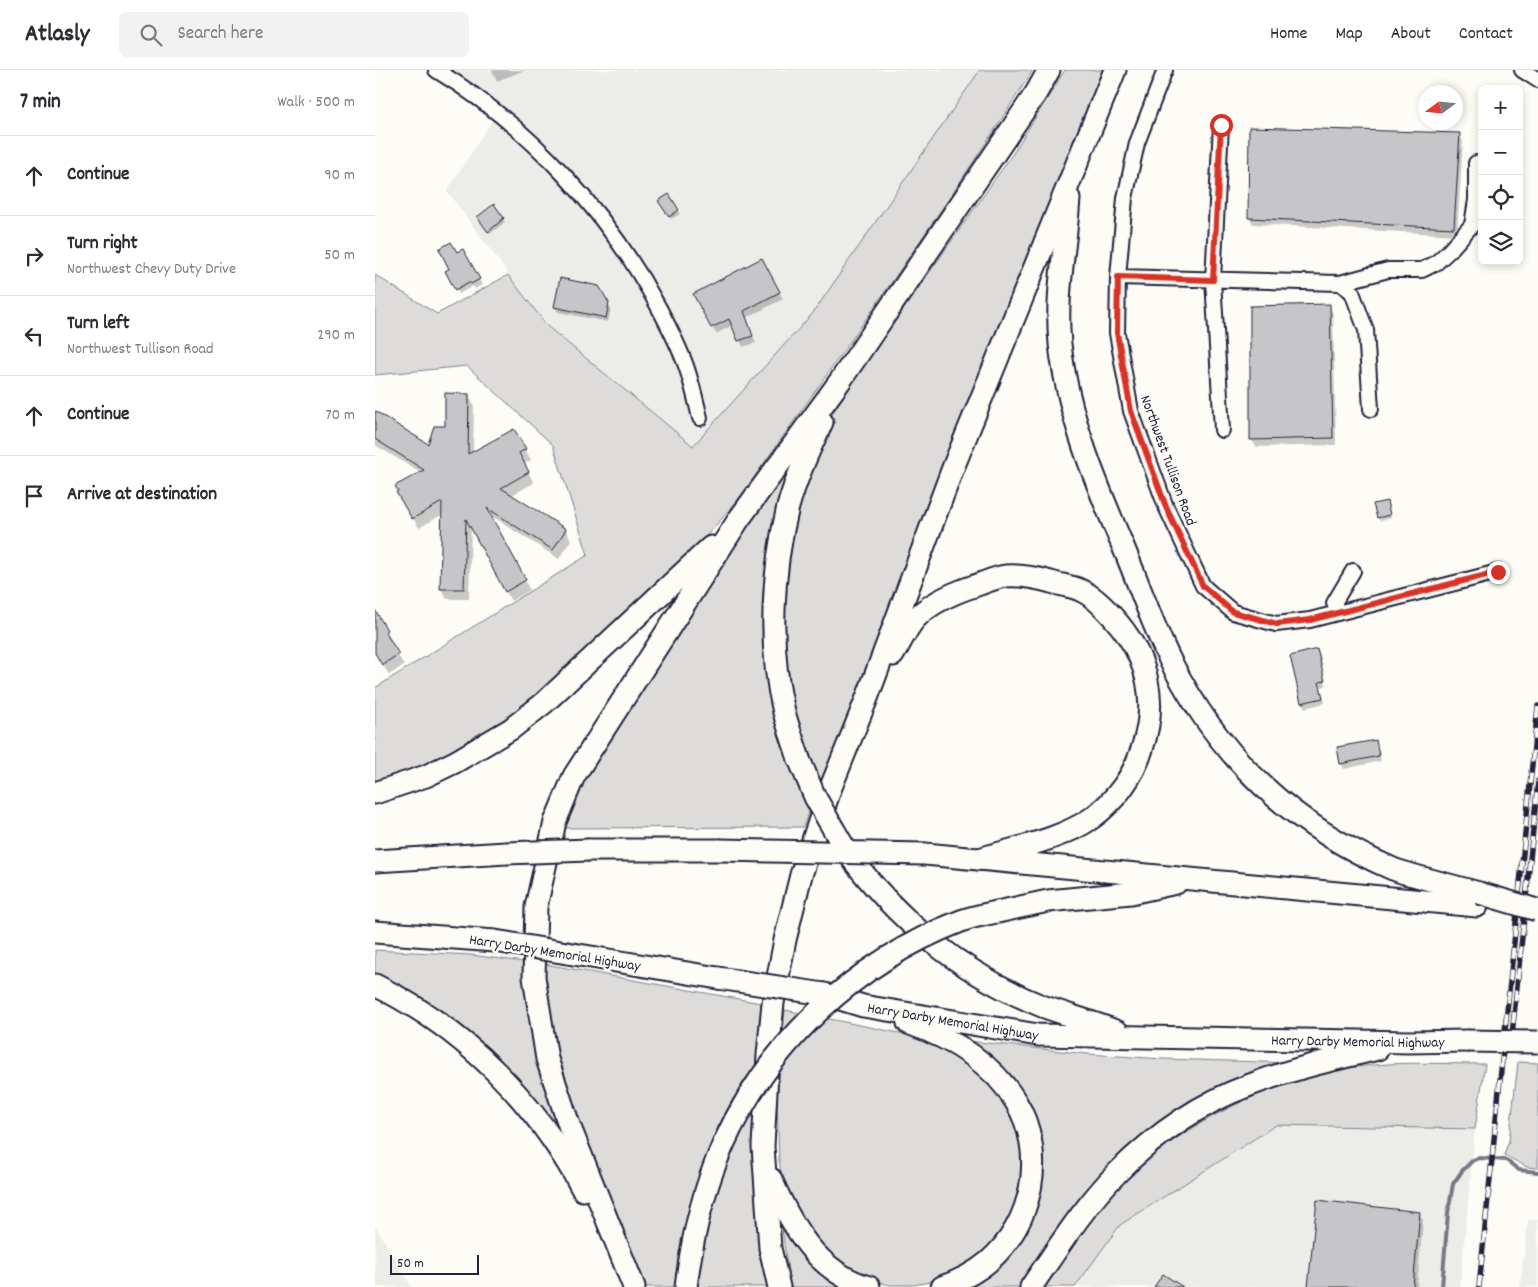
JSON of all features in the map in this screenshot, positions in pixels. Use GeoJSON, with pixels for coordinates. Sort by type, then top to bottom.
{"type":"FeatureCollection","features":[{"type":"Feature","properties":{"kind":"highway"},"geometry":{"type":"LineString","coordinates":[[631,1281],[569,1125],[547,1059],[534,977],[536,906],[555,822],[575,776],[739,519],[840,381],[1036,93],[1049,70]]}},
{"type":"Feature","properties":{"kind":"highway"},"geometry":{"type":"LineString","coordinates":[[779,1287],[770,1248],[763,1146],[773,1003],[785,940],[801,875],[828,796],[867,698],[953,468],[1115,70]]}},
{"type":"Feature","properties":{"kind":"highway"},"geometry":{"type":"LineString","coordinates":[[1071,178],[1059,286],[1060,342],[1070,401],[1078,432],[1093,475],[1170,659],[1191,698],[1215,733],[1240,764],[1274,797],[1304,821],[1337,841],[1395,870],[1478,899]]}},
{"type":"Feature","properties":{"kind":"highway"},"geometry":{"type":"LineString","coordinates":[[840,381],[803,464],[788,508],[776,574],[773,622],[777,672],[784,711],[799,759],[815,797],[845,849],[865,876],[897,912],[964,966],[1042,1006],[1085,1019],[1132,1037]]}},
{"type":"Feature","properties":{"kind":"highway"},"geometry":{"type":"LineString","coordinates":[[375,793],[425,776],[455,762],[511,729],[544,704],[739,519]]}},
{"type":"Feature","properties":{"kind":"highway"},"geometry":{"type":"LineString","coordinates":[[867,698],[915,620],[936,602],[957,591],[1005,576],[1035,578],[1081,590],[1105,609],[1124,629],[1139,652],[1148,682],[1150,701],[1146,739],[1131,775],[1107,805],[1076,827],[1059,835],[979,859]]}},
{"type":"Feature","properties":{"kind":"highway"},"geometry":{"type":"LineString","coordinates":[[375,861],[506,852],[589,850],[720,850],[925,854],[1193,879],[1478,899],[1538,910]]}},
{"type":"Feature","properties":{"kind":"highway"},"geometry":{"type":"LineString","coordinates":[[687,1287],[689,1264],[702,1202],[723,1145],[750,1094],[784,1046],[804,1024],[838,993],[896,952],[962,921],[1002,910],[1057,900],[1131,893],[1193,879]]}},
{"type":"Feature","properties":{"kind":"highway","name":"Harry Darby Memorial Highway"},"geometry":{"type":"LineString","coordinates":[[375,932],[495,941],[824,994],[863,1006],[1038,1035],[1409,1042],[1538,1042]]}},
{"type":"Feature","properties":{"kind":"highway"},"geometry":{"type":"LineString","coordinates":[[375,985],[426,1014],[459,1038],[490,1065],[518,1095],[544,1126],[567,1160],[631,1281]]}},
{"type":"Feature","properties":{"kind":"highway"},"geometry":{"type":"LineString","coordinates":[[863,1006],[928,1030],[952,1041],[969,1052],[984,1065],[1011,1095],[1023,1115],[1028,1132],[1032,1157],[1031,1185],[1027,1202],[1012,1234],[1001,1248],[975,1272],[942,1287]]}},
{"type":"Feature","properties":{"kind":"highway"},"geometry":{"type":"LineString","coordinates":[[1031,1287],[1079,1218],[1117,1172],[1168,1129],[1191,1114],[1250,1084],[1327,1061],[1409,1042]]}},
{"type":"Feature","properties":{"kind":"highway"},"geometry":{"type":"LineString","coordinates":[[763,1146],[770,1177],[783,1206],[809,1246],[832,1270],[847,1279],[869,1287]]}},
{"type":"Feature","properties":{"kind":"street"},"geometry":{"type":"LineString","coordinates":[[436,70],[478,98],[511,124],[573,184],[601,218],[626,252],[649,289],[669,327],[687,367],[700,418]]}},
{"type":"Feature","properties":{"kind":"street","name":"Northwest Tullison Road"},"geometry":{"type":"LineString","coordinates":[[1165,70],[1137,143],[1125,198],[1118,277],[1117,333],[1131,411],[1166,507],[1203,586],[1233,612],[1277,624],[1310,620],[1498,572]]}},
{"type":"Feature","properties":{"kind":"street"},"geometry":{"type":"LineString","coordinates":[[1522,70],[1538,80]]}},
{"type":"Feature","properties":{"kind":"street"},"geometry":{"type":"LineString","coordinates":[[1221,125],[1213,280],[1222,430]]}},
{"type":"Feature","properties":{"kind":"street"},"geometry":{"type":"LineString","coordinates":[[1118,277],[1340,283],[1388,270],[1422,270],[1436,263],[1472,225],[1477,163]]}},
{"type":"Feature","properties":{"kind":"street"},"geometry":{"type":"LineString","coordinates":[[1340,283],[1352,292],[1366,330],[1371,409]]}},
{"type":"Feature","properties":{"kind":"street"},"geometry":{"type":"LineString","coordinates":[[1338,612],[1334,603],[1353,571]]}},
{"type":"Feature","properties":{"kind":"shaded area"},"geometry":{"type":"Polygon","coordinates":[[[451,70],[980,70],[813,313],[693,446],[546,325],[447,191],[503,106],[451,70]]]}},
{"type":"Feature","properties":{"kind":"shaded area"},"geometry":{"type":"Polygon","coordinates":[[[980,70],[1033,70],[925,234],[737,501],[696,548],[501,730],[375,789],[375,688],[588,555],[553,445],[467,366],[375,375],[375,275],[437,314],[508,275],[548,327],[693,446],[813,313],[980,70]]]}},
{"type":"Feature","properties":{"kind":"shaded area"},"geometry":{"type":"Polygon","coordinates":[[[1065,70],[1103,70],[803,827],[559,828],[593,754],[779,478],[785,478],[772,529],[768,563],[793,720],[781,626],[795,509],[828,422],[844,394],[1012,155],[1065,70]]]}},
{"type":"Feature","properties":{"kind":"shaded area"},"geometry":{"type":"Polygon","coordinates":[[[375,950],[471,955],[524,962],[529,1015],[539,1068],[576,1165],[556,1136],[375,979],[375,950]]]}},
{"type":"Feature","properties":{"kind":"shaded area"},"geometry":{"type":"Polygon","coordinates":[[[539,963],[761,1003],[753,1117],[754,1155],[770,1287],[696,1287],[701,1242],[722,1163],[735,1145],[738,1135],[735,1101],[680,1287],[642,1287],[560,1080],[539,963]]]}},
{"type":"Feature","properties":{"kind":"shaded area"},"geometry":{"type":"Polygon","coordinates":[[[785,1010],[914,1036],[943,1046],[994,1082],[1023,1138],[1025,1182],[1001,1236],[976,1262],[936,1281],[913,1285],[890,1285],[866,1279],[814,1244],[784,1188],[779,1161],[777,1101],[785,1010]]]}},
{"type":"Feature","properties":{"kind":"shaded area"},"geometry":{"type":"Polygon","coordinates":[[[969,1041],[1088,1054],[1163,1059],[1294,1063],[1193,1107],[1022,1287],[966,1287],[990,1271],[1042,1160],[969,1041]]]}},
{"type":"Feature","properties":{"kind":"shaded area"},"geometry":{"type":"Polygon","coordinates":[[[1518,1062],[1538,1063],[1538,1168],[1527,1167],[1504,1155],[1509,1141],[1518,1062]]]}},
{"type":"Feature","properties":{"kind":"shaded area"},"geometry":{"type":"Polygon","coordinates":[[[1404,1063],[1485,1064],[1475,1129],[1276,1125],[1120,1225],[1075,1287],[1041,1287],[1088,1222],[1119,1185],[1169,1143],[1229,1108],[1293,1082],[1356,1067],[1404,1063]]]}},
{"type":"Feature","properties":{"kind":"shaded area"},"geometry":{"type":"Polygon","coordinates":[[[1276,1125],[1475,1129],[1460,1287],[1075,1287],[1120,1225],[1276,1125]]]}},
{"type":"Feature","properties":{"kind":"shaded area"},"geometry":{"type":"Polygon","coordinates":[[[1528,1220],[1538,1220],[1538,1287],[1520,1287],[1528,1220]]]}},
{"type":"Feature","properties":{"kind":"shaded area"},"geometry":{"type":"Polygon","coordinates":[[[781,1221],[814,1267],[844,1287],[790,1287],[781,1221]]]}},
{"type":"Feature","properties":{"kind":"shaded area"},"geometry":{"type":"Polygon","coordinates":[[[375,1226],[412,1287],[375,1287],[375,1226]]]}},
{"type":"Feature","properties":{"kind":"building"},"geometry":{"type":"Polygon","coordinates":[[[1249,127],[1460,133],[1454,228],[1248,218],[1249,127]]]}},
{"type":"Feature","properties":{"kind":"building"},"geometry":{"type":"Polygon","coordinates":[[[669,194],[679,210],[669,217],[658,201],[669,194]]]}},
{"type":"Feature","properties":{"kind":"building"},"geometry":{"type":"Polygon","coordinates":[[[494,204],[504,218],[488,232],[477,217],[494,204]]]}},
{"type":"Feature","properties":{"kind":"building"},"geometry":{"type":"Polygon","coordinates":[[[451,242],[457,252],[463,249],[480,279],[471,284],[469,282],[455,290],[445,271],[449,269],[439,249],[451,242]]]}},
{"type":"Feature","properties":{"kind":"building"},"geometry":{"type":"Polygon","coordinates":[[[762,258],[780,292],[744,311],[753,336],[738,341],[729,319],[711,328],[693,294],[762,258]]]}},
{"type":"Feature","properties":{"kind":"building"},"geometry":{"type":"Polygon","coordinates":[[[560,278],[599,286],[609,303],[606,318],[554,307],[560,278]]]}},
{"type":"Feature","properties":{"kind":"building"},"geometry":{"type":"Polygon","coordinates":[[[1330,304],[1333,438],[1250,440],[1250,306],[1330,304]]]}},
{"type":"Feature","properties":{"kind":"building"},"geometry":{"type":"Polygon","coordinates":[[[445,393],[469,394],[468,454],[514,429],[526,449],[519,453],[529,472],[501,488],[566,529],[553,550],[487,508],[526,580],[505,592],[466,519],[464,589],[440,589],[442,502],[412,519],[396,492],[398,491],[395,486],[424,470],[375,439],[375,411],[428,444],[434,426],[445,426],[445,393]]]}},
{"type":"Feature","properties":{"kind":"building"},"geometry":{"type":"Polygon","coordinates":[[[1387,501],[1390,515],[1377,518],[1373,504],[1387,501]]]}},
{"type":"Feature","properties":{"kind":"building"},"geometry":{"type":"Polygon","coordinates":[[[375,610],[387,630],[385,632],[399,654],[382,665],[375,653],[375,610]]]}},
{"type":"Feature","properties":{"kind":"building"},"geometry":{"type":"Polygon","coordinates":[[[1317,649],[1325,681],[1319,682],[1323,698],[1301,703],[1290,656],[1317,649]]]}},
{"type":"Feature","properties":{"kind":"building"},"geometry":{"type":"Polygon","coordinates":[[[1376,740],[1379,756],[1340,764],[1337,747],[1376,740]]]}},
{"type":"Feature","properties":{"kind":"building"},"geometry":{"type":"Polygon","coordinates":[[[1317,1200],[1420,1212],[1413,1287],[1308,1287],[1317,1200]]]}},
{"type":"Feature","properties":{"kind":"building"},"geometry":{"type":"Polygon","coordinates":[[[1163,1274],[1183,1287],[1154,1287],[1163,1274]]]}},
{"type":"Feature","properties":{"kind":"waterway"},"geometry":{"type":"LineString","coordinates":[[1442,1287],[1448,1213],[1453,1184],[1462,1171],[1473,1160],[1480,1158],[1506,1160],[1519,1170],[1538,1172]]}},
{"type":"Feature","properties":{"kind":"railway"},"geometry":{"type":"LineString","coordinates":[[1479,1287],[1538,706]]}},
{"type":"Feature","properties":{"kind":"railway"},"geometry":{"type":"LineString","coordinates":[[1511,1045],[1538,781]]}},
{"type":"Feature","properties":{"kind":"route"},"geometry":{"type":"LineString","coordinates":[[1221,125],[1213,280],[1118,277],[1117,333],[1131,411],[1166,507],[1203,586],[1233,612],[1277,624],[1310,620],[1498,572]]}}]}
